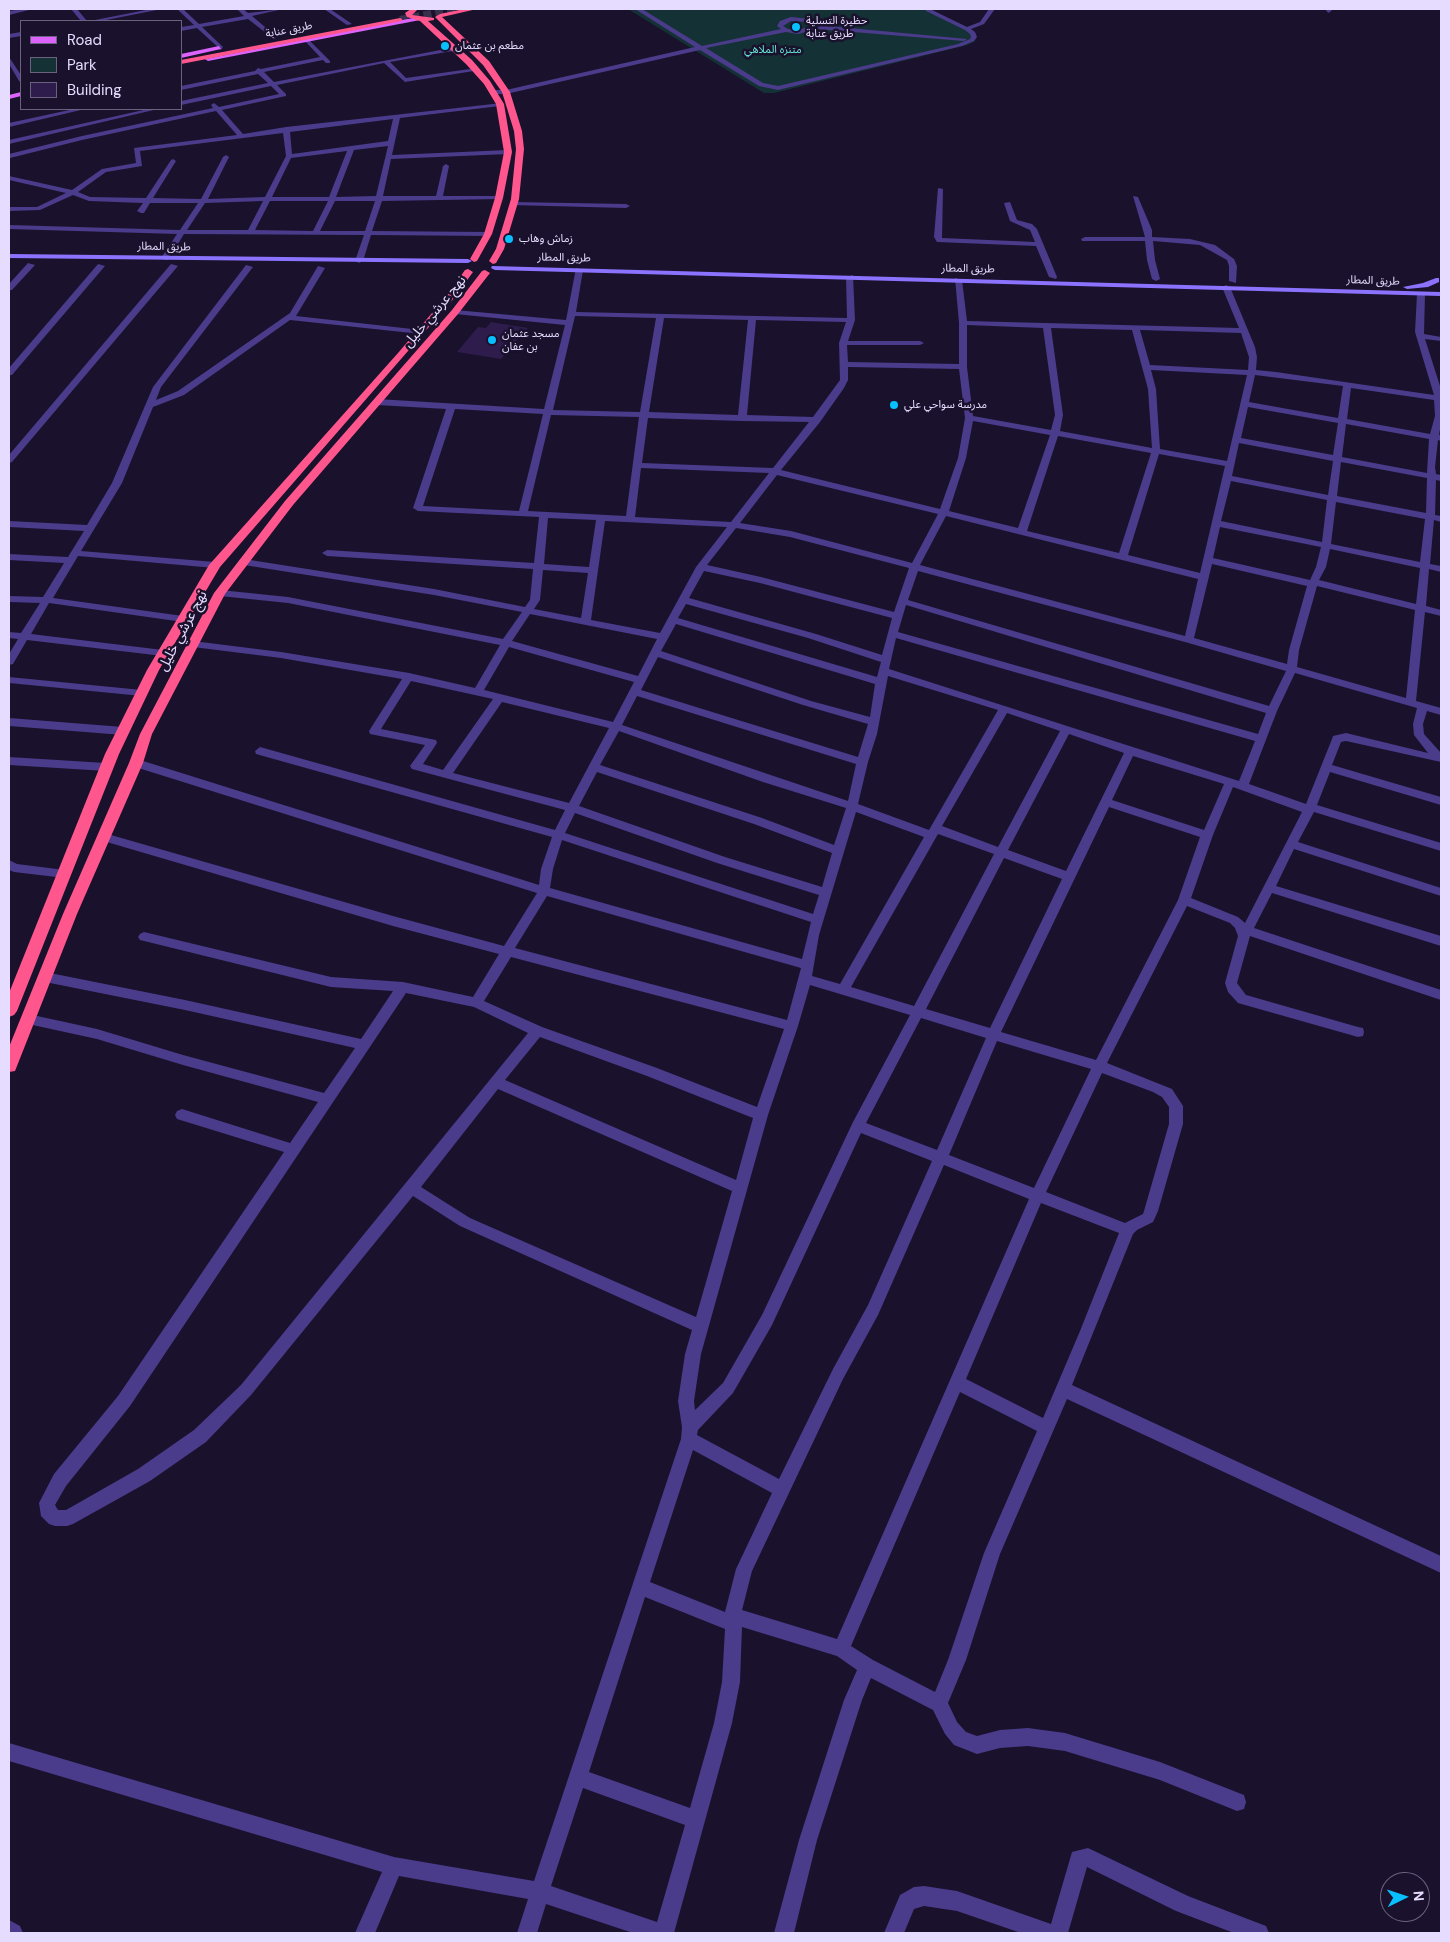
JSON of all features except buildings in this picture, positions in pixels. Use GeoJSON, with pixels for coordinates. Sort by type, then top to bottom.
{"type":"FeatureCollection","features":[{"type":"Feature","properties":{"kind":"highway"},"geometry":{"type":"LineString","coordinates":[[421,20],[445,17],[474,9]]}},
{"type":"Feature","properties":{"kind":"highway","name":"نهج عرشي خليل"},"geometry":{"type":"LineString","coordinates":[[9,1011],[106,767],[142,693],[215,565],[452,295],[488,234],[499,198],[508,152],[500,104],[476,70],[456,49],[421,20],[411,18],[412,10]]}},
{"type":"Feature","properties":{"kind":"highway","name":"نهج عرشي خليل"},"geometry":{"type":"LineString","coordinates":[[9,1066],[136,763],[146,734],[220,593],[289,503],[455,312],[492,266],[500,249],[518,180],[520,149],[514,114],[504,89],[486,63],[441,16]]}},
{"type":"Feature","properties":{"kind":"highway","name":"طريق عنابة"},"geometry":{"type":"LineString","coordinates":[[182,60],[399,19]]}},
{"type":"Feature","properties":{"kind":"highway"},"geometry":{"type":"LineString","coordinates":[[467,267],[484,258],[492,266]]}},
{"type":"Feature","properties":{"kind":"highway"},"geometry":{"type":"LineString","coordinates":[[467,267],[492,266]]}},
{"type":"Feature","properties":{"kind":"main road"},"geometry":{"type":"LineString","coordinates":[[182,60],[221,48],[412,10]]}},
{"type":"Feature","properties":{"kind":"main road"},"geometry":{"type":"LineString","coordinates":[[182,60],[421,20]]}},
{"type":"Feature","properties":{"kind":"main road","name":"طريق المطار"},"geometry":{"type":"LineString","coordinates":[[9,256],[165,258],[467,267]]}},
{"type":"Feature","properties":{"kind":"main road","name":"طريق المطار"},"geometry":{"type":"LineString","coordinates":[[9,264],[253,267]]}},
{"type":"Feature","properties":{"kind":"main road","name":"طريق المطار"},"geometry":{"type":"LineString","coordinates":[[350,268],[359,265]]}},
{"type":"Feature","properties":{"kind":"main road","name":"طريق المطار"},"geometry":{"type":"LineString","coordinates":[[492,266],[1404,287],[1419,286],[1439,281]]}},
{"type":"Feature","properties":{"kind":"main road","name":"طريق المطار"},"geometry":{"type":"LineString","coordinates":[[580,267],[850,277],[1156,279],[1441,294]]}},
{"type":"Feature","properties":{"kind":"main road"},"geometry":{"type":"LineString","coordinates":[[276,268],[285,268]]}},
{"type":"Feature","properties":{"kind":"main road"},"geometry":{"type":"LineString","coordinates":[[316,268],[331,268]]}},
{"type":"Feature","properties":{"kind":"street"},"geometry":{"type":"LineString","coordinates":[[9,13],[30,9]]}},
{"type":"Feature","properties":{"kind":"street"},"geometry":{"type":"LineString","coordinates":[[74,9],[83,20]]}},
{"type":"Feature","properties":{"kind":"street"},"geometry":{"type":"LineString","coordinates":[[98,20],[159,9]]}},
{"type":"Feature","properties":{"kind":"street"},"geometry":{"type":"LineString","coordinates":[[180,9],[221,48]]}},
{"type":"Feature","properties":{"kind":"street"},"geometry":{"type":"LineString","coordinates":[[240,9],[275,38]]}},
{"type":"Feature","properties":{"kind":"street"},"geometry":{"type":"LineString","coordinates":[[182,29],[280,9]]}},
{"type":"Feature","properties":{"kind":"street"},"geometry":{"type":"LineString","coordinates":[[327,9],[349,24]]}},
{"type":"Feature","properties":{"kind":"street"},"geometry":{"type":"LineString","coordinates":[[638,9],[761,85],[778,88],[972,40]]}},
{"type":"Feature","properties":{"kind":"street"},"geometry":{"type":"LineString","coordinates":[[967,29],[982,23],[992,9]]}},
{"type":"Feature","properties":{"kind":"street"},"geometry":{"type":"LineString","coordinates":[[928,10],[967,29],[974,35],[972,40]]}},
{"type":"Feature","properties":{"kind":"street"},"geometry":{"type":"LineString","coordinates":[[783,28],[780,24],[785,20],[799,16],[813,22],[815,27]]}},
{"type":"Feature","properties":{"kind":"street"},"geometry":{"type":"LineString","coordinates":[[492,92],[783,28],[803,31],[815,27],[972,40]]}},
{"type":"Feature","properties":{"kind":"street"},"geometry":{"type":"LineString","coordinates":[[307,40],[337,70]]}},
{"type":"Feature","properties":{"kind":"street"},"geometry":{"type":"LineString","coordinates":[[182,103],[337,70],[456,49]]}},
{"type":"Feature","properties":{"kind":"street"},"geometry":{"type":"LineString","coordinates":[[188,86],[258,70],[324,58]]}},
{"type":"Feature","properties":{"kind":"street"},"geometry":{"type":"LineString","coordinates":[[11,60],[20,78]]}},
{"type":"Feature","properties":{"kind":"street"},"geometry":{"type":"LineString","coordinates":[[385,61],[405,80],[476,70]]}},
{"type":"Feature","properties":{"kind":"street"},"geometry":{"type":"LineString","coordinates":[[10,156],[284,95],[258,70]]}},
{"type":"Feature","properties":{"kind":"street"},"geometry":{"type":"LineString","coordinates":[[188,86],[207,97],[241,134]]}},
{"type":"Feature","properties":{"kind":"street"},"geometry":{"type":"LineString","coordinates":[[9,209],[38,209],[73,192],[104,170],[140,166],[136,148],[500,104]]}},
{"type":"Feature","properties":{"kind":"street"},"geometry":{"type":"LineString","coordinates":[[9,124],[77,110]]}},
{"type":"Feature","properties":{"kind":"street"},"geometry":{"type":"LineString","coordinates":[[9,142],[140,110],[152,124]]}},
{"type":"Feature","properties":{"kind":"street"},"geometry":{"type":"LineString","coordinates":[[359,265],[379,200],[397,117]]}},
{"type":"Feature","properties":{"kind":"street"},"geometry":{"type":"LineString","coordinates":[[250,232],[289,156],[286,129]]}},
{"type":"Feature","properties":{"kind":"street"},"geometry":{"type":"LineString","coordinates":[[289,156],[392,142]]}},
{"type":"Feature","properties":{"kind":"street"},"geometry":{"type":"LineString","coordinates":[[315,233],[332,199],[351,149]]}},
{"type":"Feature","properties":{"kind":"street"},"geometry":{"type":"LineString","coordinates":[[389,157],[508,152]]}},
{"type":"Feature","properties":{"kind":"street"},"geometry":{"type":"LineString","coordinates":[[165,258],[203,201],[226,157]]}},
{"type":"Feature","properties":{"kind":"street"},"geometry":{"type":"LineString","coordinates":[[141,211],[173,161]]}},
{"type":"Feature","properties":{"kind":"street"},"geometry":{"type":"LineString","coordinates":[[439,199],[446,166]]}},
{"type":"Feature","properties":{"kind":"street"},"geometry":{"type":"LineString","coordinates":[[9,178],[73,192],[89,199],[203,201],[499,198]]}},
{"type":"Feature","properties":{"kind":"street"},"geometry":{"type":"LineString","coordinates":[[940,189],[938,237],[940,240],[1039,244]]}},
{"type":"Feature","properties":{"kind":"street"},"geometry":{"type":"LineString","coordinates":[[1135,197],[1150,239],[1151,260],[1156,279]]}},
{"type":"Feature","properties":{"kind":"street"},"geometry":{"type":"LineString","coordinates":[[1008,203],[1014,221],[1032,227],[1053,277]]}},
{"type":"Feature","properties":{"kind":"street"},"geometry":{"type":"LineString","coordinates":[[513,204],[626,206]]}},
{"type":"Feature","properties":{"kind":"street"},"geometry":{"type":"LineString","coordinates":[[9,227],[182,232],[488,234]]}},
{"type":"Feature","properties":{"kind":"street"},"geometry":{"type":"LineString","coordinates":[[1085,238],[1190,241],[1212,247],[1224,253],[1232,262],[1230,284],[1253,357],[1252,371],[1189,640]]}},
{"type":"Feature","properties":{"kind":"street"},"geometry":{"type":"LineString","coordinates":[[9,288],[31,265]]}},
{"type":"Feature","properties":{"kind":"street"},"geometry":{"type":"LineString","coordinates":[[9,373],[101,266]]}},
{"type":"Feature","properties":{"kind":"street"},"geometry":{"type":"LineString","coordinates":[[9,460],[174,266]]}},
{"type":"Feature","properties":{"kind":"street"},"geometry":{"type":"LineString","coordinates":[[9,662],[117,483],[158,388],[253,267]]}},
{"type":"Feature","properties":{"kind":"street"},"geometry":{"type":"LineString","coordinates":[[523,513],[546,412],[571,318],[580,267]]}},
{"type":"Feature","properties":{"kind":"street"},"geometry":{"type":"LineString","coordinates":[[150,405],[181,393],[293,314],[316,268]]}},
{"type":"Feature","properties":{"kind":"street"},"geometry":{"type":"LineString","coordinates":[[476,1003],[544,891],[546,870],[558,835],[633,691],[701,567],[840,388],[844,380],[844,342],[851,320],[850,277]]}},
{"type":"Feature","properties":{"kind":"street"},"geometry":{"type":"LineString","coordinates":[[690,1433],[686,1401],[693,1354],[761,1114],[792,1026],[805,979],[818,920],[852,806],[874,722],[897,616],[914,568],[943,514],[962,458],[970,418],[963,367],[964,323],[958,277]]}},
{"type":"Feature","properties":{"kind":"street"},"geometry":{"type":"LineString","coordinates":[[1411,702],[1429,517],[1436,477],[1440,416],[1440,401],[1421,336],[1421,294]]}},
{"type":"Feature","properties":{"kind":"street"},"geometry":{"type":"LineString","coordinates":[[455,312],[571,318],[660,317],[851,320]]}},
{"type":"Feature","properties":{"kind":"street"},"geometry":{"type":"LineString","coordinates":[[288,317],[421,332]]}},
{"type":"Feature","properties":{"kind":"street"},"geometry":{"type":"LineString","coordinates":[[630,519],[636,465],[660,317]]}},
{"type":"Feature","properties":{"kind":"street"},"geometry":{"type":"LineString","coordinates":[[742,418],[752,319]]}},
{"type":"Feature","properties":{"kind":"street"},"geometry":{"type":"LineString","coordinates":[[964,323],[1047,327],[1245,331]]}},
{"type":"Feature","properties":{"kind":"street"},"geometry":{"type":"LineString","coordinates":[[1021,533],[1055,433],[1059,415],[1047,327]]}},
{"type":"Feature","properties":{"kind":"street"},"geometry":{"type":"LineString","coordinates":[[1122,558],[1156,451],[1155,418],[1146,367],[1136,329]]}},
{"type":"Feature","properties":{"kind":"street"},"geometry":{"type":"LineString","coordinates":[[1421,336],[1441,340]]}},
{"type":"Feature","properties":{"kind":"street"},"geometry":{"type":"LineString","coordinates":[[844,342],[920,343]]}},
{"type":"Feature","properties":{"kind":"street"},"geometry":{"type":"LineString","coordinates":[[844,364],[963,367]]}},
{"type":"Feature","properties":{"kind":"street"},"geometry":{"type":"LineString","coordinates":[[1146,367],[1252,371],[1347,384],[1440,401]]}},
{"type":"Feature","properties":{"kind":"street"},"geometry":{"type":"LineString","coordinates":[[1243,786],[1272,710],[1292,668],[1294,650],[1314,583],[1321,567],[1326,545],[1347,384]]}},
{"type":"Feature","properties":{"kind":"street"},"geometry":{"type":"LineString","coordinates":[[377,402],[546,412],[817,420]]}},
{"type":"Feature","properties":{"kind":"street"},"geometry":{"type":"LineString","coordinates":[[1245,404],[1438,437]]}},
{"type":"Feature","properties":{"kind":"street"},"geometry":{"type":"LineString","coordinates":[[451,407],[418,508],[734,525],[791,534],[1292,668],[1441,711]]}},
{"type":"Feature","properties":{"kind":"street"},"geometry":{"type":"LineString","coordinates":[[970,418],[1230,464]]}},
{"type":"Feature","properties":{"kind":"street"},"geometry":{"type":"LineString","coordinates":[[1236,440],[1436,477]]}},
{"type":"Feature","properties":{"kind":"street"},"geometry":{"type":"LineString","coordinates":[[636,465],[774,471],[1204,577]]}},
{"type":"Feature","properties":{"kind":"street"},"geometry":{"type":"LineString","coordinates":[[1227,478],[1441,519]]}},
{"type":"Feature","properties":{"kind":"street"},"geometry":{"type":"LineString","coordinates":[[478,691],[506,643],[535,600],[544,514]]}},
{"type":"Feature","properties":{"kind":"street"},"geometry":{"type":"LineString","coordinates":[[586,622],[601,518]]}},
{"type":"Feature","properties":{"kind":"street"},"geometry":{"type":"LineString","coordinates":[[1216,523],[1441,569]]}},
{"type":"Feature","properties":{"kind":"street"},"geometry":{"type":"LineString","coordinates":[[9,524],[89,528]]}},
{"type":"Feature","properties":{"kind":"street"},"geometry":{"type":"LineString","coordinates":[[327,553],[593,570]]}},
{"type":"Feature","properties":{"kind":"street"},"geometry":{"type":"LineString","coordinates":[[9,556],[72,556],[215,565]]}},
{"type":"Feature","properties":{"kind":"street"},"geometry":{"type":"LineString","coordinates":[[1208,560],[1441,613]]}},
{"type":"Feature","properties":{"kind":"street"},"geometry":{"type":"LineString","coordinates":[[244,562],[434,592],[662,638]]}},
{"type":"Feature","properties":{"kind":"street"},"geometry":{"type":"LineString","coordinates":[[701,567],[769,582],[897,616]]}},
{"type":"Feature","properties":{"kind":"street"},"geometry":{"type":"LineString","coordinates":[[220,593],[288,600],[506,643],[640,680]]}},
{"type":"Feature","properties":{"kind":"street"},"geometry":{"type":"LineString","coordinates":[[9,599],[46,600],[183,619]]}},
{"type":"Feature","properties":{"kind":"street"},"geometry":{"type":"LineString","coordinates":[[684,600],[812,636],[884,671]]}},
{"type":"Feature","properties":{"kind":"street"},"geometry":{"type":"LineString","coordinates":[[902,601],[1272,710]]}},
{"type":"Feature","properties":{"kind":"street"},"geometry":{"type":"LineString","coordinates":[[673,620],[884,671],[1004,708],[1130,751],[1310,808],[1441,847]]}},
{"type":"Feature","properties":{"kind":"street"},"geometry":{"type":"LineString","coordinates":[[9,634],[164,653]]}},
{"type":"Feature","properties":{"kind":"street"},"geometry":{"type":"LineString","coordinates":[[893,634],[1261,739]]}},
{"type":"Feature","properties":{"kind":"street"},"geometry":{"type":"LineString","coordinates":[[193,644],[281,655],[409,676],[478,691],[615,726],[766,779],[1001,853],[1070,877]]}},
{"type":"Feature","properties":{"kind":"street"},"geometry":{"type":"LineString","coordinates":[[654,652],[807,703],[874,722]]}},
{"type":"Feature","properties":{"kind":"street"},"geometry":{"type":"LineString","coordinates":[[409,676],[374,731],[432,743],[416,766],[572,808],[721,860],[826,893]]}},
{"type":"Feature","properties":{"kind":"street"},"geometry":{"type":"LineString","coordinates":[[9,680],[142,693]]}},
{"type":"Feature","properties":{"kind":"street"},"geometry":{"type":"LineString","coordinates":[[633,691],[862,762]]}},
{"type":"Feature","properties":{"kind":"street"},"geometry":{"type":"LineString","coordinates":[[446,775],[500,697]]}},
{"type":"Feature","properties":{"kind":"street"},"geometry":{"type":"LineString","coordinates":[[1423,707],[1418,724],[1418,735],[1440,760]]}},
{"type":"Feature","properties":{"kind":"street"},"geometry":{"type":"LineString","coordinates":[[843,990],[1004,708]]}},
{"type":"Feature","properties":{"kind":"street"},"geometry":{"type":"LineString","coordinates":[[9,722],[123,731]]}},
{"type":"Feature","properties":{"kind":"street"},"geometry":{"type":"LineString","coordinates":[[527,1933],[690,1433],[728,1388],[766,1320],[858,1126],[1066,729]]}},
{"type":"Feature","properties":{"kind":"street"},"geometry":{"type":"LineString","coordinates":[[1358,1032],[1242,999],[1232,988],[1231,983],[1246,933],[1310,808],[1337,739],[1346,737],[1440,760]]}},
{"type":"Feature","properties":{"kind":"street"},"geometry":{"type":"LineString","coordinates":[[260,751],[558,835],[818,920]]}},
{"type":"Feature","properties":{"kind":"street"},"geometry":{"type":"LineString","coordinates":[[9,1752],[394,1866],[540,1892],[663,1933],[724,1723],[731,1682],[734,1620],[738,1586],[744,1569],[838,1374],[877,1301],[993,1036],[1130,751]]}},
{"type":"Feature","properties":{"kind":"street"},"geometry":{"type":"LineString","coordinates":[[9,761],[106,767]]}},
{"type":"Feature","properties":{"kind":"street"},"geometry":{"type":"LineString","coordinates":[[136,763],[544,891],[807,965]]}},
{"type":"Feature","properties":{"kind":"street"},"geometry":{"type":"LineString","coordinates":[[593,767],[758,821],[839,851]]}},
{"type":"Feature","properties":{"kind":"street"},"geometry":{"type":"LineString","coordinates":[[1326,767],[1441,801]]}},
{"type":"Feature","properties":{"kind":"street"},"geometry":{"type":"LineString","coordinates":[[841,1649],[1038,1195],[1099,1066],[1184,900],[1207,835],[1230,782]]}},
{"type":"Feature","properties":{"kind":"street"},"geometry":{"type":"LineString","coordinates":[[1105,802],[1207,835]]}},
{"type":"Feature","properties":{"kind":"street"},"geometry":{"type":"LineString","coordinates":[[104,837],[302,896],[507,952],[792,1026]]}},
{"type":"Feature","properties":{"kind":"street"},"geometry":{"type":"LineString","coordinates":[[1291,844],[1441,892]]}},
{"type":"Feature","properties":{"kind":"street"},"geometry":{"type":"LineString","coordinates":[[10,869],[65,874]]}},
{"type":"Feature","properties":{"kind":"street"},"geometry":{"type":"LineString","coordinates":[[1269,888],[1441,941]]}},
{"type":"Feature","properties":{"kind":"street"},"geometry":{"type":"LineString","coordinates":[[1184,900],[1234,920],[1246,933],[1441,995]]}},
{"type":"Feature","properties":{"kind":"street"},"geometry":{"type":"LineString","coordinates":[[144,937],[331,982],[403,987],[476,1003],[537,1031],[652,1072],[761,1114]]}},
{"type":"Feature","properties":{"kind":"street"},"geometry":{"type":"LineString","coordinates":[[45,977],[185,1005],[364,1045]]}},
{"type":"Feature","properties":{"kind":"street"},"geometry":{"type":"LineString","coordinates":[[805,979],[1099,1066],[1158,1088],[1167,1093],[1176,1106],[1176,1124],[1151,1211],[1148,1218],[1132,1225],[1127,1230],[1088,1331],[992,1553],[957,1660],[939,1704]]}},
{"type":"Feature","properties":{"kind":"street"},"geometry":{"type":"LineString","coordinates":[[403,987],[292,1149],[124,1401],[60,1480],[47,1504],[47,1510],[55,1518],[67,1518],[136,1480],[200,1436],[246,1390],[537,1031]]}},
{"type":"Feature","properties":{"kind":"street"},"geometry":{"type":"LineString","coordinates":[[28,1019],[97,1034],[327,1100]]}},
{"type":"Feature","properties":{"kind":"street"},"geometry":{"type":"LineString","coordinates":[[495,1082],[740,1188]]}},
{"type":"Feature","properties":{"kind":"street"},"geometry":{"type":"LineString","coordinates":[[182,1115],[292,1149]]}},
{"type":"Feature","properties":{"kind":"street"},"geometry":{"type":"LineString","coordinates":[[858,1126],[1127,1230]]}},
{"type":"Feature","properties":{"kind":"street"},"geometry":{"type":"LineString","coordinates":[[411,1188],[465,1222],[701,1326]]}},
{"type":"Feature","properties":{"kind":"street"},"geometry":{"type":"LineString","coordinates":[[958,1383],[1046,1428]]}},
{"type":"Feature","properties":{"kind":"street"},"geometry":{"type":"LineString","coordinates":[[1063,1389],[1441,1565]]}},
{"type":"Feature","properties":{"kind":"street"},"geometry":{"type":"LineString","coordinates":[[690,1433],[782,1489]]}},
{"type":"Feature","properties":{"kind":"street"},"geometry":{"type":"LineString","coordinates":[[641,1587],[734,1620],[841,1649],[867,1666],[939,1704],[951,1728],[960,1738],[977,1745],[1000,1739],[1028,1737],[1065,1742],[1160,1771],[1237,1802]]}},
{"type":"Feature","properties":{"kind":"street"},"geometry":{"type":"LineString","coordinates":[[784,1933],[808,1840],[853,1700],[867,1666]]}},
{"type":"Feature","properties":{"kind":"street"},"geometry":{"type":"LineString","coordinates":[[578,1777],[696,1820]]}},
{"type":"Feature","properties":{"kind":"street"},"geometry":{"type":"LineString","coordinates":[[1058,1933],[1079,1859],[1088,1857],[1183,1904],[1259,1933]]}},
{"type":"Feature","properties":{"kind":"street"},"geometry":{"type":"LineString","coordinates":[[365,1933],[394,1866]]}},
{"type":"Feature","properties":{"kind":"street"},"geometry":{"type":"LineString","coordinates":[[894,1933],[907,1902],[914,1897],[924,1896],[957,1902],[1048,1933]]}},
{"type":"Feature","properties":{"kind":"street"},"geometry":{"type":"LineString","coordinates":[[9,1930],[13,1933]]}},
{"type":"Feature","properties":{"kind":"green space","name":"متنزه الملاهي"},"geometry":{"type":"Polygon","coordinates":[[[628,9],[924,9],[974,33],[976,38],[974,42],[967,45],[774,93],[764,93],[628,9]]]}},
{"type":"Feature","properties":{"kind":"tunnel"},"geometry":{"type":"LineString","coordinates":[[400,20],[456,9]]}},
{"type":"Feature","properties":{"kind":"place","name":"حظيرة التسلية طريق عنابة"},"geometry":{"type":"Point","coordinates":[796,27]}},
{"type":"Feature","properties":{"kind":"place","name":"مطعم بن عثمان"},"geometry":{"type":"Point","coordinates":[445,46]}},
{"type":"Feature","properties":{"kind":"place","name":"زماش وهاب"},"geometry":{"type":"Point","coordinates":[509,239]}},
{"type":"Feature","properties":{"kind":"place","name":"مسجد عثمان بن عفان"},"geometry":{"type":"Point","coordinates":[492,340]}},
{"type":"Feature","properties":{"kind":"place","name":"مدرسة سواحي علي"},"geometry":{"type":"Point","coordinates":[894,405]}}]}
